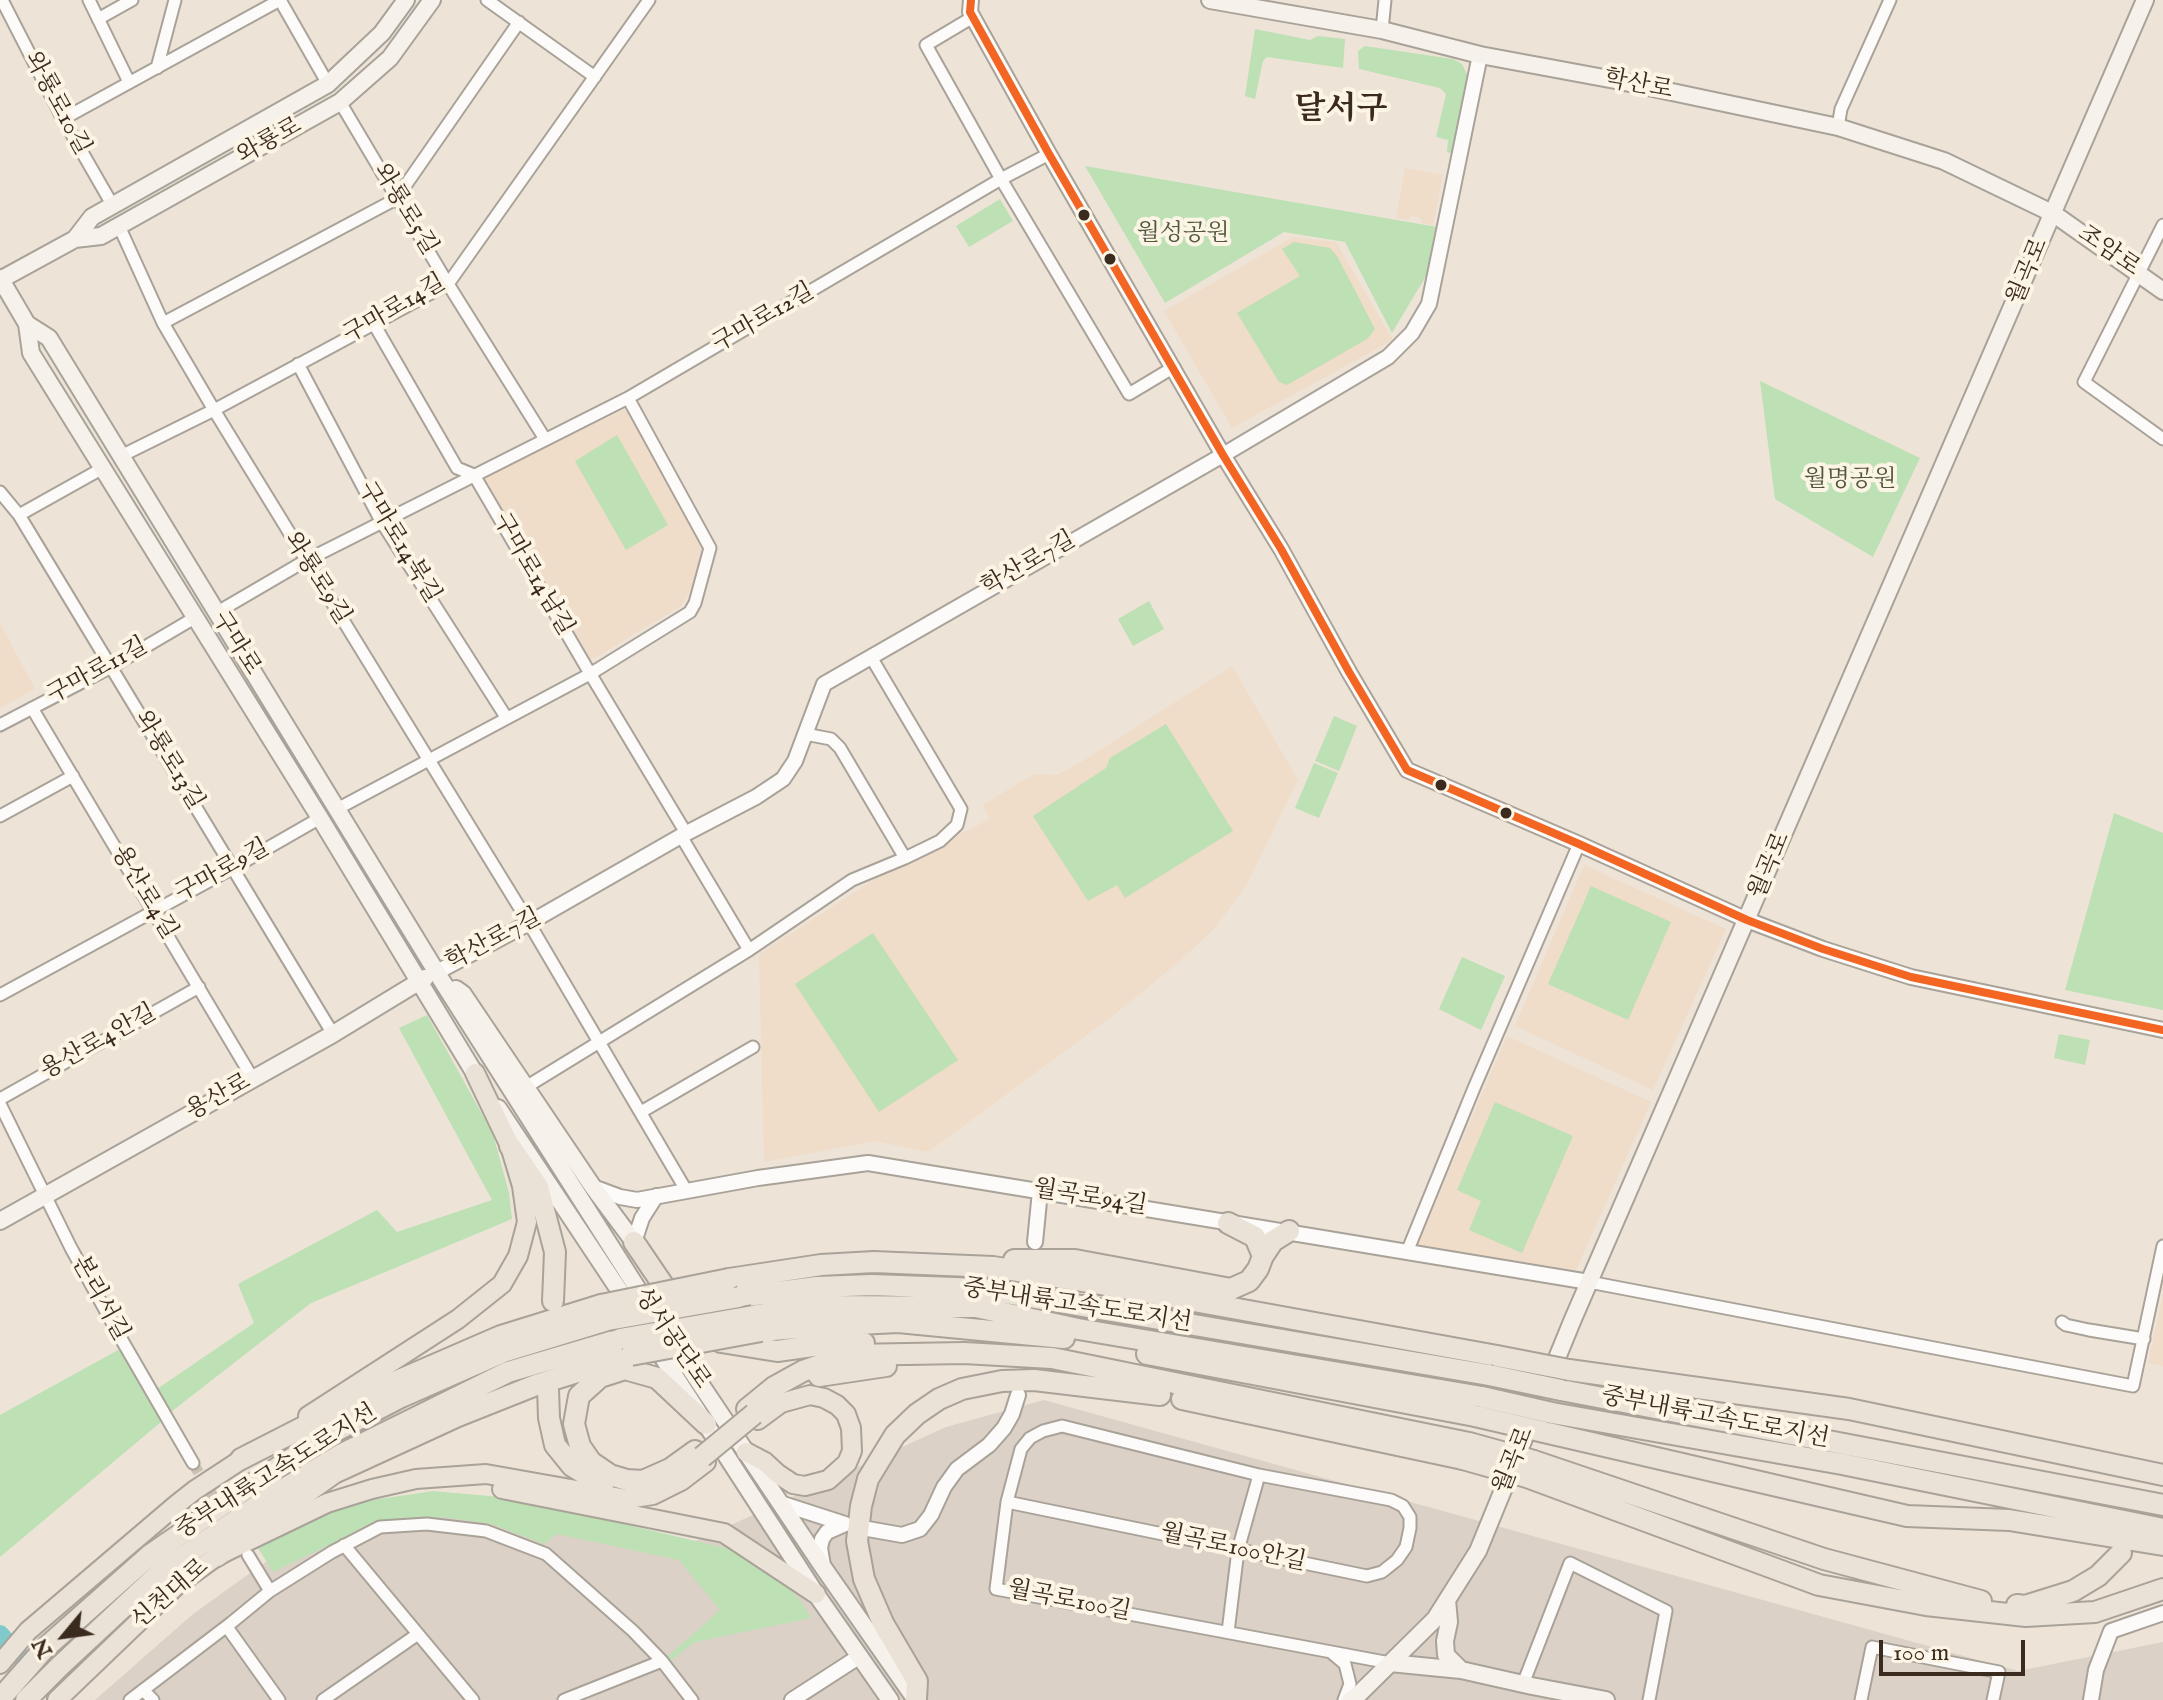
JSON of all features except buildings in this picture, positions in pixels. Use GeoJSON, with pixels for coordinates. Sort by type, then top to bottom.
{"type":"FeatureCollection","features":[{"type":"Feature","properties":{"kind":"highway"},"geometry":{"type":"LineString","coordinates":[[475,1073],[510,1146],[538,1187],[555,1252],[553,1301]]}},
{"type":"Feature","properties":{"kind":"highway"},"geometry":{"type":"LineString","coordinates":[[0,1664],[28,1631],[185,1498],[458,1319],[502,1284],[518,1256],[527,1222],[522,1186],[510,1146]]}},
{"type":"Feature","properties":{"kind":"highway"},"geometry":{"type":"LineString","coordinates":[[1228,1223],[1255,1237],[1263,1256]]}},
{"type":"Feature","properties":{"kind":"highway"},"geometry":{"type":"LineString","coordinates":[[241,1459],[374,1391],[501,1336],[734,1288],[821,1265],[1075,1260],[1231,1289],[1249,1281],[1273,1241],[1289,1231]]}},
{"type":"Feature","properties":{"kind":"highway"},"geometry":{"type":"LineString","coordinates":[[634,1242],[673,1301],[698,1327],[721,1342],[777,1351],[827,1344],[965,1340],[1056,1348],[1186,1386]]}},
{"type":"Feature","properties":{"kind":"highway"},"geometry":{"type":"LineString","coordinates":[[874,1262],[993,1267],[1089,1282],[1493,1365],[1569,1370],[1849,1409],[2163,1475]]}},
{"type":"Feature","properties":{"kind":"highway","name":"중부내륙고속도로지선"},"geometry":{"type":"LineString","coordinates":[[734,1288],[872,1285],[982,1289],[1493,1365],[1561,1390],[2163,1505]]}},
{"type":"Feature","properties":{"kind":"highway","name":"중부내륙고속도로지선"},"geometry":{"type":"LineString","coordinates":[[26,1700],[162,1571],[267,1499],[340,1455],[508,1372],[757,1323],[816,1306],[976,1307],[1478,1406],[1548,1423],[1842,1464],[2163,1529]]}},
{"type":"Feature","properties":{"kind":"highway","name":"중부내륙고속도로지선"},"geometry":{"type":"LineString","coordinates":[[4,1694],[44,1649],[150,1555],[330,1434],[401,1397],[503,1352],[604,1313]]}},
{"type":"Feature","properties":{"kind":"highway"},"geometry":{"type":"LineString","coordinates":[[217,1556],[334,1473],[458,1416],[626,1347]]}},
{"type":"Feature","properties":{"kind":"highway"},"geometry":{"type":"LineString","coordinates":[[753,1414],[774,1387],[803,1371],[849,1355],[964,1353],[1052,1358],[1466,1451],[1824,1559],[1981,1601],[2025,1606],[2073,1591],[2098,1576],[2121,1553]]}},
{"type":"Feature","properties":{"kind":"highway"},"geometry":{"type":"LineString","coordinates":[[548,1389],[549,1418],[555,1445],[572,1466],[598,1483],[627,1493],[651,1488],[678,1477],[777,1396],[813,1377],[894,1365],[1051,1369],[1160,1395],[1466,1451]]}},
{"type":"Feature","properties":{"kind":"highway"},"geometry":{"type":"LineString","coordinates":[[701,1457],[643,1481],[627,1480],[610,1475],[591,1462],[580,1446],[574,1424],[579,1396],[600,1377],[625,1369],[657,1378],[706,1424]]}},
{"type":"Feature","properties":{"kind":"highway"},"geometry":{"type":"LineString","coordinates":[[916,1700],[917,1681],[876,1608],[864,1579],[857,1541],[868,1479],[895,1435],[939,1399],[962,1389],[1002,1381],[1034,1380],[1160,1395]]}},
{"type":"Feature","properties":{"kind":"highway"},"geometry":{"type":"LineString","coordinates":[[746,1452],[765,1462],[793,1484],[805,1486],[828,1480],[847,1463],[852,1451],[851,1428],[846,1414],[824,1398],[810,1395],[753,1414]]}},
{"type":"Feature","properties":{"kind":"highway"},"geometry":{"type":"LineString","coordinates":[[1548,1423],[1907,1516],[2009,1520],[2163,1545]]}},
{"type":"Feature","properties":{"kind":"highway","name":"신천대로"},"geometry":{"type":"LineString","coordinates":[[57,1700],[177,1585],[217,1556],[327,1503],[416,1479],[486,1474],[627,1499],[653,1495],[681,1481],[701,1457]]}},
{"type":"Feature","properties":{"kind":"highway"},"geometry":{"type":"LineString","coordinates":[[1531,1469],[1819,1585],[1926,1605],[2026,1616],[2095,1612],[2163,1589]]}},
{"type":"Feature","properties":{"kind":"highway"},"geometry":{"type":"LineString","coordinates":[[444,1477],[724,1533],[816,1594]]}},
{"type":"Feature","properties":{"kind":"main road","name":"와룡로"},"geometry":{"type":"LineString","coordinates":[[75,239],[92,217],[328,84],[382,33],[406,0]]}},
{"type":"Feature","properties":{"kind":"main road","name":"와룡로"},"geometry":{"type":"LineString","coordinates":[[0,279],[75,239],[101,236],[340,102],[390,58],[432,0]]}},
{"type":"Feature","properties":{"kind":"main road","name":"학산로"},"geometry":{"type":"LineString","coordinates":[[1210,0],[1382,30],[1480,55],[1838,127],[1944,161],[2054,214]]}},
{"type":"Feature","properties":{"kind":"main road","name":"월곡로"},"geometry":{"type":"LineString","coordinates":[[1347,1700],[1364,1694],[1390,1663],[1435,1619],[1478,1551],[1589,1282],[2145,0]]}},
{"type":"Feature","properties":{"kind":"main road","name":"조암로"},"geometry":{"type":"LineString","coordinates":[[2054,214],[2163,291]]}},
{"type":"Feature","properties":{"kind":"main road","name":"구마로"},"geometry":{"type":"LineString","coordinates":[[0,279],[27,324],[31,353],[419,982]]}},
{"type":"Feature","properties":{"kind":"main road","name":"구마로"},"geometry":{"type":"LineString","coordinates":[[27,324],[49,338],[440,976]]}},
{"type":"Feature","properties":{"kind":"main road","name":"용산로"},"geometry":{"type":"LineString","coordinates":[[0,1221],[333,1034],[419,982],[440,976]]}},
{"type":"Feature","properties":{"kind":"main road"},"geometry":{"type":"LineString","coordinates":[[440,976],[463,994],[593,1187],[634,1242]]}},
{"type":"Feature","properties":{"kind":"main road","name":"성서공단로"},"geometry":{"type":"LineString","coordinates":[[440,976],[630,1279],[916,1700]]}},
{"type":"Feature","properties":{"kind":"main road","name":"성서공단로"},"geometry":{"type":"LineString","coordinates":[[419,982],[475,1073],[816,1594],[890,1700]]}},
{"type":"Feature","properties":{"kind":"main road"},"geometry":{"type":"LineString","coordinates":[[1447,1600],[1446,1655],[1461,1670]]}},
{"type":"Feature","properties":{"kind":"main road"},"geometry":{"type":"LineString","coordinates":[[1390,1663],[1461,1670],[1606,1700]]}},
{"type":"Feature","properties":{"kind":"street","name":"와룡로10길"},"geometry":{"type":"LineString","coordinates":[[2,0],[63,119],[113,206]]}},
{"type":"Feature","properties":{"kind":"street"},"geometry":{"type":"LineString","coordinates":[[89,0],[129,82]]}},
{"type":"Feature","properties":{"kind":"street"},"geometry":{"type":"LineString","coordinates":[[98,19],[132,0]]}},
{"type":"Feature","properties":{"kind":"street"},"geometry":{"type":"LineString","coordinates":[[157,68],[175,0]]}},
{"type":"Feature","properties":{"kind":"street"},"geometry":{"type":"LineString","coordinates":[[63,119],[280,0],[328,84]]}},
{"type":"Feature","properties":{"kind":"street"},"geometry":{"type":"LineString","coordinates":[[487,0],[595,77]]}},
{"type":"Feature","properties":{"kind":"street","name":"구마로14길"},"geometry":{"type":"LineString","coordinates":[[121,456],[214,410],[448,284],[649,0]]}},
{"type":"Feature","properties":{"kind":"street"},"geometry":{"type":"LineString","coordinates":[[971,0],[970,12],[1049,154],[1407,770],[1747,920],[1823,949],[1911,977],[2163,1030]]}},
{"type":"Feature","properties":{"kind":"street"},"geometry":{"type":"LineString","coordinates":[[1382,30],[1385,0]]}},
{"type":"Feature","properties":{"kind":"street"},"geometry":{"type":"LineString","coordinates":[[1838,127],[1841,109],[1890,0]]}},
{"type":"Feature","properties":{"kind":"street"},"geometry":{"type":"LineString","coordinates":[[973,17],[926,45],[1001,179],[1129,394],[1174,367]]}},
{"type":"Feature","properties":{"kind":"street"},"geometry":{"type":"LineString","coordinates":[[163,323],[396,199],[519,22]]}},
{"type":"Feature","properties":{"kind":"street","name":"학산로7길"},"geometry":{"type":"LineString","coordinates":[[440,976],[783,779],[795,761],[824,684],[1388,357],[1412,333],[1429,304],[1480,55]]}},
{"type":"Feature","properties":{"kind":"street","name":"와룡로5길"},"geometry":{"type":"LineString","coordinates":[[340,102],[396,199],[545,439]]}},
{"type":"Feature","properties":{"kind":"street","name":"구마로12길"},"geometry":{"type":"LineString","coordinates":[[216,613],[381,521],[628,398],[1001,179],[1049,154]]}},
{"type":"Feature","properties":{"kind":"street"},"geometry":{"type":"LineString","coordinates":[[2163,225],[2084,382],[2163,439]]}},
{"type":"Feature","properties":{"kind":"street","name":"와룡로9길"},"geometry":{"type":"LineString","coordinates":[[119,226],[163,323],[214,410],[529,923],[686,1190]]}},
{"type":"Feature","properties":{"kind":"street","name":"구마로14남길"},"geometry":{"type":"LineString","coordinates":[[374,324],[457,468],[474,475],[749,950]]}},
{"type":"Feature","properties":{"kind":"street","name":"구마로14북길"},"geometry":{"type":"LineString","coordinates":[[298,364],[381,521],[506,717]]}},
{"type":"Feature","properties":{"kind":"street"},"geometry":{"type":"LineString","coordinates":[[337,809],[590,674],[690,612],[710,548],[628,398]]}},
{"type":"Feature","properties":{"kind":"street"},"geometry":{"type":"LineString","coordinates":[[19,515],[103,468]]}},
{"type":"Feature","properties":{"kind":"street","name":"와룡로13길"},"geometry":{"type":"LineString","coordinates":[[0,492],[19,515],[333,1034]]}},
{"type":"Feature","properties":{"kind":"street","name":"구마로11길"},"geometry":{"type":"LineString","coordinates":[[0,725],[111,667],[196,617]]}},
{"type":"Feature","properties":{"kind":"street"},"geometry":{"type":"LineString","coordinates":[[526,1087],[749,950],[852,880],[940,841],[957,825],[961,809],[871,657]]}},
{"type":"Feature","properties":{"kind":"street","name":"용산로4길"},"geometry":{"type":"LineString","coordinates":[[32,708],[253,1079]]}},
{"type":"Feature","properties":{"kind":"street"},"geometry":{"type":"LineString","coordinates":[[805,734],[831,739],[840,748],[905,858]]}},
{"type":"Feature","properties":{"kind":"street"},"geometry":{"type":"LineString","coordinates":[[0,816],[73,776]]}},
{"type":"Feature","properties":{"kind":"street","name":"구마로9길"},"geometry":{"type":"LineString","coordinates":[[0,995],[320,818]]}},
{"type":"Feature","properties":{"kind":"street"},"geometry":{"type":"LineString","coordinates":[[1407,1252],[1579,844]]}},
{"type":"Feature","properties":{"kind":"street","name":"용산로4안길"},"geometry":{"type":"LineString","coordinates":[[0,1101],[199,987]]}},
{"type":"Feature","properties":{"kind":"street"},"geometry":{"type":"LineString","coordinates":[[641,1112],[753,1047]]}},
{"type":"Feature","properties":{"kind":"street","name":"본리서길"},"geometry":{"type":"LineString","coordinates":[[0,1101],[71,1248],[193,1463]]}},
{"type":"Feature","properties":{"kind":"street","name":"월곡로94길"},"geometry":{"type":"LineString","coordinates":[[593,1187],[637,1200],[868,1163],[1589,1282]]}},
{"type":"Feature","properties":{"kind":"street"},"geometry":{"type":"LineString","coordinates":[[1035,1242],[1040,1191]]}},
{"type":"Feature","properties":{"kind":"street"},"geometry":{"type":"LineString","coordinates":[[634,1242],[642,1218],[656,1196]]}},
{"type":"Feature","properties":{"kind":"street"},"geometry":{"type":"LineString","coordinates":[[1589,1282],[2133,1386],[2163,1246]]}},
{"type":"Feature","properties":{"kind":"street"},"geometry":{"type":"LineString","coordinates":[[2062,1322],[2144,1339]]}},
{"type":"Feature","properties":{"kind":"street"},"geometry":{"type":"LineString","coordinates":[[868,1529],[902,1535],[920,1529],[957,1469],[989,1445],[1004,1428],[1018,1395]]}},
{"type":"Feature","properties":{"kind":"street","name":"월곡로100길"},"geometry":{"type":"LineString","coordinates":[[1390,1663],[996,1589],[1007,1502],[1021,1449],[1030,1438],[1062,1426],[1259,1475],[1391,1500],[1403,1506]]}},
{"type":"Feature","properties":{"kind":"street"},"geometry":{"type":"LineString","coordinates":[[1228,1632],[1238,1550],[1259,1475]]}},
{"type":"Feature","properties":{"kind":"street","name":"월곡로100안길"},"geometry":{"type":"LineString","coordinates":[[1007,1502],[1367,1576],[1382,1572],[1397,1560],[1406,1547],[1410,1517],[1403,1506]]}},
{"type":"Feature","properties":{"kind":"street"},"geometry":{"type":"LineString","coordinates":[[780,1503],[845,1524],[827,1532],[822,1539],[823,1567]]}},
{"type":"Feature","properties":{"kind":"street"},"geometry":{"type":"LineString","coordinates":[[130,1700],[270,1591],[344,1545],[380,1527],[427,1524],[486,1531],[546,1554],[633,1631],[662,1661],[692,1700]]}},
{"type":"Feature","properties":{"kind":"street"},"geometry":{"type":"LineString","coordinates":[[344,1545],[473,1700]]}},
{"type":"Feature","properties":{"kind":"street"},"geometry":{"type":"LineString","coordinates":[[248,1555],[270,1591]]}},
{"type":"Feature","properties":{"kind":"street"},"geometry":{"type":"LineString","coordinates":[[1523,1684],[1570,1563],[1666,1611],[1649,1700]]}},
{"type":"Feature","properties":{"kind":"street"},"geometry":{"type":"LineString","coordinates":[[2091,1700],[2096,1670],[2111,1631],[2163,1613]]}},
{"type":"Feature","properties":{"kind":"street"},"geometry":{"type":"LineString","coordinates":[[227,1627],[279,1700]]}},
{"type":"Feature","properties":{"kind":"street"},"geometry":{"type":"LineString","coordinates":[[323,1700],[418,1634]]}},
{"type":"Feature","properties":{"kind":"street"},"geometry":{"type":"LineString","coordinates":[[1861,1700],[1872,1647],[1999,1672],[1993,1700]]}},
{"type":"Feature","properties":{"kind":"street"},"geometry":{"type":"LineString","coordinates":[[1332,1652],[1345,1664],[1350,1684],[1347,1700]]}},
{"type":"Feature","properties":{"kind":"street"},"geometry":{"type":"LineString","coordinates":[[792,1700],[860,1656]]}},
{"type":"Feature","properties":{"kind":"street"},"geometry":{"type":"LineString","coordinates":[[564,1700],[662,1661]]}},
{"type":"Feature","properties":{"kind":"street"},"geometry":{"type":"LineString","coordinates":[[143,1690],[153,1700]]}},
{"type":"Feature","properties":{"kind":"shaded area"},"geometry":{"type":"Polygon","coordinates":[[[1405,168],[1443,175],[1433,225],[1421,223],[1421,218],[1396,218],[1405,168]]]}},
{"type":"Feature","properties":{"kind":"shaded area"},"geometry":{"type":"Polygon","coordinates":[[[1293,237],[1336,242],[1393,340],[1232,428],[1164,311],[1293,237]]]}},
{"type":"Feature","properties":{"kind":"shaded area"},"geometry":{"type":"Polygon","coordinates":[[[626,409],[705,541],[704,560],[681,606],[591,660],[482,478],[626,409]]]}},
{"type":"Feature","properties":{"kind":"shaded area"},"geometry":{"type":"Polygon","coordinates":[[[0,623],[35,689],[0,708],[0,623]]]}},
{"type":"Feature","properties":{"kind":"shaded area"},"geometry":{"type":"Polygon","coordinates":[[[1232,666],[1298,780],[1246,886],[1213,930],[1110,1018],[928,1152],[875,1141],[764,1162],[759,954],[875,879],[990,818],[983,805],[1034,774],[1057,775],[1086,759],[1232,666]]]}},
{"type":"Feature","properties":{"kind":"shaded area"},"geometry":{"type":"Polygon","coordinates":[[[1584,865],[1726,929],[1653,1090],[1515,1026],[1584,865]]]}},
{"type":"Feature","properties":{"kind":"shaded area"},"geometry":{"type":"Polygon","coordinates":[[[1507,1036],[1651,1102],[1576,1270],[1417,1246],[1507,1036]]]}},
{"type":"Feature","properties":{"kind":"shaded area"},"geometry":{"type":"Polygon","coordinates":[[[2163,1294],[2163,1366],[2148,1363],[2163,1294]]]}},
{"type":"Feature","properties":{"kind":"shaded area"},"geometry":{"type":"Polygon","coordinates":[[[1044,1400],[2018,1671],[2163,1642],[2163,1700],[95,1700],[193,1614],[299,1538],[446,1497],[687,1545],[946,1427],[1044,1400]]]}},
{"type":"Feature","properties":{"kind":"green space"},"geometry":{"type":"Polygon","coordinates":[[[1255,29],[1310,40],[1318,36],[1345,39],[1343,68],[1267,57],[1263,61],[1255,99],[1245,96],[1255,29]]]}},
{"type":"Feature","properties":{"kind":"green space"},"geometry":{"type":"Polygon","coordinates":[[[1365,46],[1453,59],[1462,64],[1470,81],[1457,155],[1447,152],[1448,140],[1436,137],[1446,94],[1440,88],[1359,69],[1358,51],[1365,46]]]}},
{"type":"Feature","properties":{"kind":"green space","name":"월성공원"},"geometry":{"type":"Polygon","coordinates":[[[1085,166],[1437,227],[1426,276],[1392,333],[1345,242],[1284,232],[1165,303],[1085,166]]]}},
{"type":"Feature","properties":{"kind":"green space"},"geometry":{"type":"Polygon","coordinates":[[[1000,199],[1013,221],[969,247],[956,226],[1000,199]]]}},
{"type":"Feature","properties":{"kind":"green space"},"geometry":{"type":"Polygon","coordinates":[[[1294,242],[1330,248],[1375,329],[1367,339],[1287,385],[1279,382],[1237,313],[1300,276],[1282,249],[1294,242]]]}},
{"type":"Feature","properties":{"kind":"green space","name":"월명공원"},"geometry":{"type":"Polygon","coordinates":[[[1760,381],[1920,458],[1873,557],[1775,499],[1760,381]]]}},
{"type":"Feature","properties":{"kind":"green space"},"geometry":{"type":"Polygon","coordinates":[[[617,435],[668,525],[626,550],[575,461],[617,435]]]}},
{"type":"Feature","properties":{"kind":"green space"},"geometry":{"type":"Polygon","coordinates":[[[1149,601],[1164,629],[1133,646],[1118,619],[1149,601]]]}},
{"type":"Feature","properties":{"kind":"green space"},"geometry":{"type":"Polygon","coordinates":[[[1334,716],[1357,726],[1339,771],[1315,761],[1334,716]]]}},
{"type":"Feature","properties":{"kind":"green space"},"geometry":{"type":"Polygon","coordinates":[[[1166,724],[1233,831],[1125,898],[1117,885],[1088,901],[1033,816],[1106,768],[1110,758],[1166,724]]]}},
{"type":"Feature","properties":{"kind":"green space"},"geometry":{"type":"Polygon","coordinates":[[[1314,763],[1338,773],[1319,818],[1295,808],[1314,763]]]}},
{"type":"Feature","properties":{"kind":"green space"},"geometry":{"type":"Polygon","coordinates":[[[2114,813],[2163,833],[2163,1010],[2065,990],[2114,813]]]}},
{"type":"Feature","properties":{"kind":"green space"},"geometry":{"type":"Polygon","coordinates":[[[1591,886],[1671,922],[1628,1020],[1548,984],[1591,886]]]}},
{"type":"Feature","properties":{"kind":"green space"},"geometry":{"type":"Polygon","coordinates":[[[873,933],[958,1060],[879,1112],[795,984],[873,933]]]}},
{"type":"Feature","properties":{"kind":"green space"},"geometry":{"type":"Polygon","coordinates":[[[1462,957],[1505,976],[1481,1030],[1439,1009],[1462,957]]]}},
{"type":"Feature","properties":{"kind":"green space"},"geometry":{"type":"Polygon","coordinates":[[[427,1015],[493,1134],[509,1193],[512,1219],[311,1303],[171,1412],[157,1389],[254,1323],[238,1284],[377,1210],[397,1232],[492,1200],[399,1028],[427,1015]]]}},
{"type":"Feature","properties":{"kind":"green space"},"geometry":{"type":"Polygon","coordinates":[[[2059,1034],[2090,1040],[2085,1065],[2054,1058],[2059,1034]]]}},
{"type":"Feature","properties":{"kind":"green space"},"geometry":{"type":"Polygon","coordinates":[[[1495,1102],[1573,1136],[1522,1253],[1469,1230],[1481,1201],[1457,1190],[1495,1102]]]}},
{"type":"Feature","properties":{"kind":"green space"},"geometry":{"type":"Polygon","coordinates":[[[120,1349],[161,1422],[0,1557],[0,1415],[120,1349]]]}},
{"type":"Feature","properties":{"kind":"green space"},"geometry":{"type":"Polygon","coordinates":[[[433,1491],[512,1498],[730,1549],[766,1567],[799,1599],[811,1618],[695,1642],[669,1662],[666,1658],[720,1610],[679,1560],[557,1534],[544,1544],[491,1524],[441,1517],[379,1525],[273,1572],[258,1548],[338,1508],[433,1491]]]}},
{"type":"Feature","properties":{"kind":"waterway"},"geometry":{"type":"LineString","coordinates":[[0,1634],[60,1700]]}},
{"type":"Feature","properties":{"kind":"tunnel"},"geometry":{"type":"LineString","coordinates":[[193,1463],[221,1510]]}},
{"type":"Feature","properties":{"kind":"transit line"},"geometry":{"type":"LineString","coordinates":[[971,0],[970,12],[1049,154],[1407,770],[1747,920],[1823,949],[1911,977],[2163,1030]]}},
{"type":"Feature","properties":{"kind":"district","name":"달서구"},"geometry":{"type":"Point","coordinates":[1341,111]}}]}
